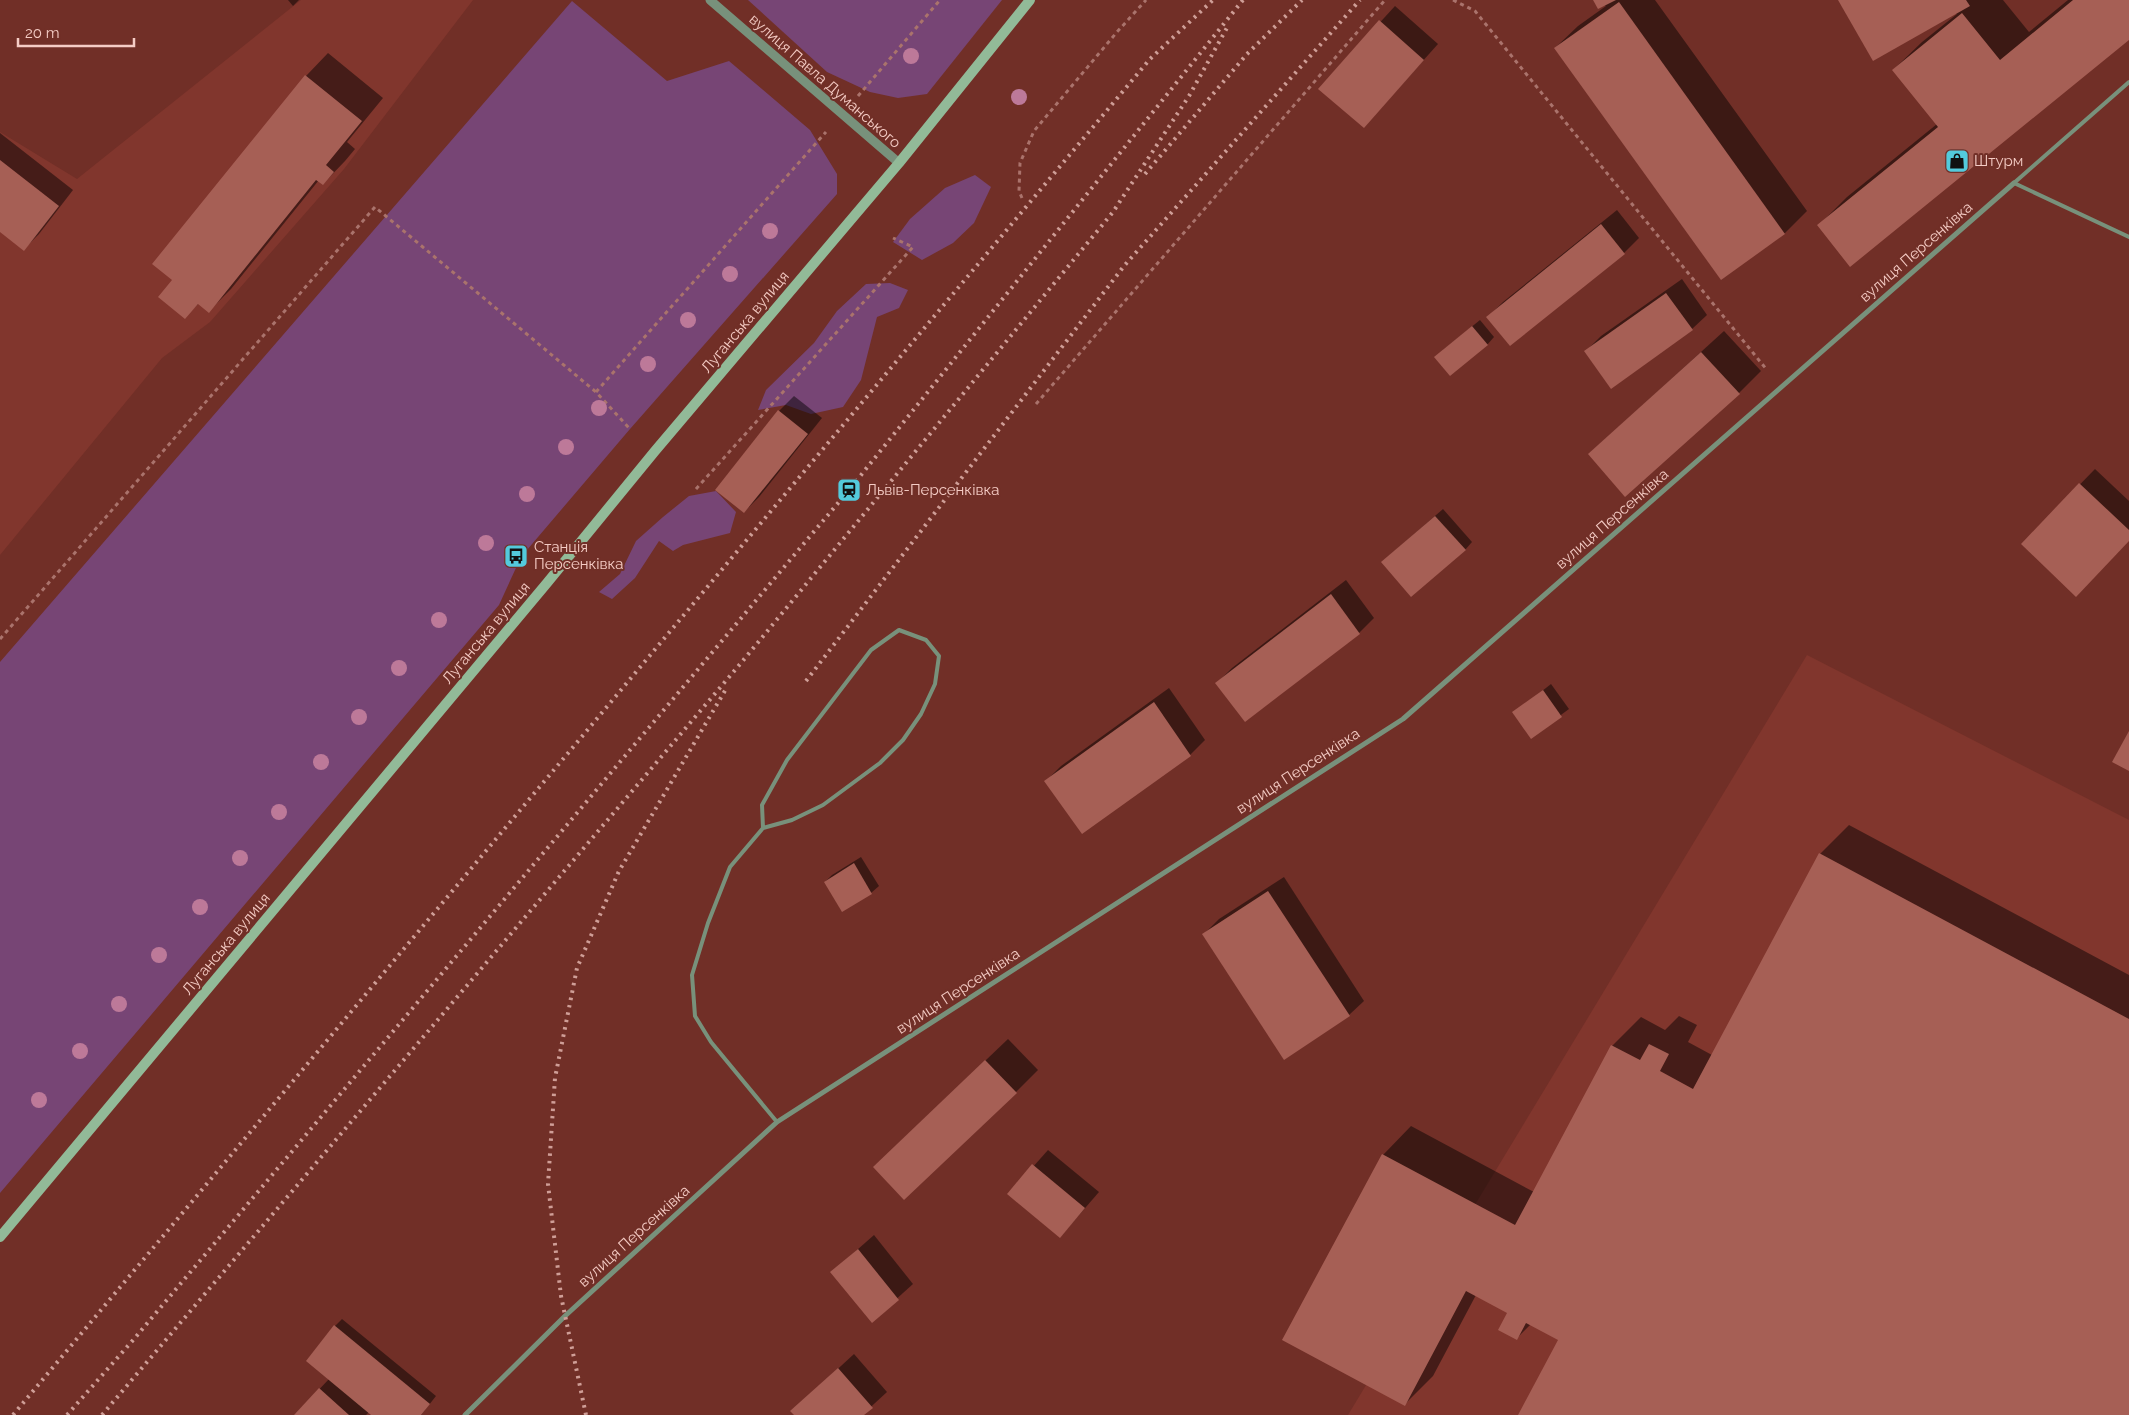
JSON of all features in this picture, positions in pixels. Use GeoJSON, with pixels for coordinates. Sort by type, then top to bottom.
{"type":"FeatureCollection","features":[{"type":"Feature","properties":{"kind":"main road","name":"Луганська вулиця"},"geometry":{"type":"LineString","coordinates":[[0,1237],[547,583],[655,451],[899,163],[1030,0]]}},
{"type":"Feature","properties":{"kind":"street","name":"вулиця Павла Думанського"},"geometry":{"type":"LineString","coordinates":[[710,0],[899,163]]}},
{"type":"Feature","properties":{"kind":"street","name":"вулиця Персенківка"},"geometry":{"type":"LineString","coordinates":[[465,1415],[565,1316],[777,1122],[1403,719],[2014,183]]}},
{"type":"Feature","properties":{"kind":"lane"},"geometry":{"type":"LineString","coordinates":[[2129,82],[2014,183],[2129,237]]}},
{"type":"Feature","properties":{"kind":"lane"},"geometry":{"type":"LineString","coordinates":[[763,828],[762,805],[787,760],[871,650],[899,630],[926,640],[939,656],[935,684],[922,714],[903,740],[880,763],[823,805],[792,820],[763,828],[730,867],[708,923],[692,975],[695,1016],[711,1042],[777,1122]]}},
{"type":"Feature","properties":{"kind":"path"},"geometry":{"type":"LineString","coordinates":[[596,392],[843,114],[940,0]]}},
{"type":"Feature","properties":{"kind":"path"},"geometry":{"type":"LineString","coordinates":[[1022,198],[1019,191],[1020,163],[1034,131],[1146,0]]}},
{"type":"Feature","properties":{"kind":"path"},"geometry":{"type":"LineString","coordinates":[[1036,404],[1385,0]]}},
{"type":"Feature","properties":{"kind":"path"},"geometry":{"type":"LineString","coordinates":[[1453,0],[1475,11],[1781,388]]}},
{"type":"Feature","properties":{"kind":"path"},"geometry":{"type":"LineString","coordinates":[[0,639],[375,207],[596,392],[630,429]]}},
{"type":"Feature","properties":{"kind":"path"},"geometry":{"type":"LineString","coordinates":[[696,488],[913,247],[893,238]]}},
{"type":"Feature","properties":{"kind":"shaded area"},"geometry":{"type":"Polygon","coordinates":[[[301,0],[473,0],[344,169],[210,322],[162,358],[0,555],[0,132],[77,179],[301,0]]]}},
{"type":"Feature","properties":{"kind":"shaded area"},"geometry":{"type":"Polygon","coordinates":[[[748,0],[1002,0],[927,94],[898,98],[870,92],[827,72],[748,0]]]}},
{"type":"Feature","properties":{"kind":"shaded area"},"geometry":{"type":"Polygon","coordinates":[[[572,1],[667,81],[729,61],[810,130],[837,174],[837,194],[630,429],[521,557],[499,605],[0,1193],[0,662],[572,1]]]}},
{"type":"Feature","properties":{"kind":"shaded area"},"geometry":{"type":"Polygon","coordinates":[[[975,175],[991,187],[974,223],[953,243],[922,260],[893,242],[910,219],[945,188],[975,175]]]}},
{"type":"Feature","properties":{"kind":"shaded area"},"geometry":{"type":"Polygon","coordinates":[[[890,283],[908,290],[899,308],[877,317],[861,380],[843,407],[811,414],[786,405],[758,410],[766,390],[814,343],[837,311],[866,284],[890,283]]]}},
{"type":"Feature","properties":{"kind":"shaded area"},"geometry":{"type":"Polygon","coordinates":[[[716,491],[736,512],[730,533],[683,545],[673,551],[659,541],[635,578],[612,599],[599,592],[620,574],[636,541],[663,517],[689,496],[716,491]]]}},
{"type":"Feature","properties":{"kind":"shaded area"},"geometry":{"type":"Polygon","coordinates":[[[1807,655],[2129,820],[2129,1415],[1348,1415],[1807,655]]]}},
{"type":"Feature","properties":{"kind":"building"},"geometry":{"type":"Polygon","coordinates":[[[1593,0],[1616,0],[1598,9],[1593,0]]]}},
{"type":"Feature","properties":{"kind":"building"},"geometry":{"type":"Polygon","coordinates":[[[1838,0],[1966,0],[1970,6],[1873,61],[1838,0]]]}},
{"type":"Feature","properties":{"kind":"building"},"geometry":{"type":"Polygon","coordinates":[[[2073,0],[2129,0],[2129,40],[1850,267],[1817,225],[1938,127],[1892,70],[1962,13],[2000,60],[2073,0]]]}},
{"type":"Feature","properties":{"kind":"building"},"geometry":{"type":"Polygon","coordinates":[[[1619,2],[1785,234],[1721,280],[1554,48],[1619,2]]]}},
{"type":"Feature","properties":{"kind":"building"},"geometry":{"type":"Polygon","coordinates":[[[1379,20],[1424,60],[1364,128],[1318,89],[1379,20]]]}},
{"type":"Feature","properties":{"kind":"building"},"geometry":{"type":"Polygon","coordinates":[[[305,75],[362,121],[326,165],[334,172],[323,185],[316,180],[209,313],[198,304],[185,319],[158,297],[172,280],[152,264],[305,75]]]}},
{"type":"Feature","properties":{"kind":"building"},"geometry":{"type":"Polygon","coordinates":[[[0,160],[59,206],[24,251],[0,232],[0,160]]]}},
{"type":"Feature","properties":{"kind":"building"},"geometry":{"type":"Polygon","coordinates":[[[1601,224],[1625,254],[1510,346],[1486,317],[1601,224]]]}},
{"type":"Feature","properties":{"kind":"building"},"geometry":{"type":"Polygon","coordinates":[[[1666,293],[1693,330],[1611,389],[1584,351],[1666,293]]]}},
{"type":"Feature","properties":{"kind":"building"},"geometry":{"type":"Polygon","coordinates":[[[1472,326],[1488,345],[1450,376],[1434,357],[1472,326]]]}},
{"type":"Feature","properties":{"kind":"building"},"geometry":{"type":"Polygon","coordinates":[[[1701,352],[1740,394],[1625,497],[1588,454],[1701,352]]]}},
{"type":"Feature","properties":{"kind":"building"},"geometry":{"type":"Polygon","coordinates":[[[778,410],[808,434],[744,513],[715,490],[778,410]]]}},
{"type":"Feature","properties":{"kind":"building"},"geometry":{"type":"Polygon","coordinates":[[[2079,483],[2129,530],[2129,541],[2076,597],[2021,544],[2079,483]]]}},
{"type":"Feature","properties":{"kind":"building"},"geometry":{"type":"Polygon","coordinates":[[[1435,516],[1466,550],[1411,597],[1381,562],[1435,516]]]}},
{"type":"Feature","properties":{"kind":"building"},"geometry":{"type":"Polygon","coordinates":[[[1331,594],[1360,634],[1245,722],[1215,683],[1331,594]]]}},
{"type":"Feature","properties":{"kind":"building"},"geometry":{"type":"Polygon","coordinates":[[[1543,690],[1562,717],[1531,739],[1512,712],[1543,690]]]}},
{"type":"Feature","properties":{"kind":"building"},"geometry":{"type":"Polygon","coordinates":[[[1154,702],[1191,756],[1082,834],[1044,781],[1154,702]]]}},
{"type":"Feature","properties":{"kind":"building"},"geometry":{"type":"Polygon","coordinates":[[[2129,731],[2129,771],[2112,762],[2129,731]]]}},
{"type":"Feature","properties":{"kind":"building"},"geometry":{"type":"Polygon","coordinates":[[[1819,853],[2129,1019],[2129,1415],[1518,1415],[1558,1340],[1526,1323],[1517,1340],[1498,1330],[1507,1313],[1466,1291],[1405,1406],[1282,1340],[1382,1154],[1515,1225],[1611,1045],[1640,1060],[1649,1044],[1669,1054],[1660,1071],[1693,1089],[1819,853]]]}},
{"type":"Feature","properties":{"kind":"building"},"geometry":{"type":"Polygon","coordinates":[[[854,863],[872,894],[842,912],[824,882],[854,863]]]}},
{"type":"Feature","properties":{"kind":"building"},"geometry":{"type":"Polygon","coordinates":[[[1268,891],[1350,1016],[1284,1060],[1202,934],[1268,891]]]}},
{"type":"Feature","properties":{"kind":"building"},"geometry":{"type":"Polygon","coordinates":[[[985,1060],[1017,1093],[904,1200],[873,1167],[985,1060]]]}},
{"type":"Feature","properties":{"kind":"building"},"geometry":{"type":"Polygon","coordinates":[[[1032,1164],[1085,1208],[1060,1238],[1007,1194],[1032,1164]]]}},
{"type":"Feature","properties":{"kind":"building"},"geometry":{"type":"Polygon","coordinates":[[[858,1249],[899,1300],[872,1323],[830,1272],[858,1249]]]}},
{"type":"Feature","properties":{"kind":"building"},"geometry":{"type":"Polygon","coordinates":[[[334,1325],[430,1404],[421,1415],[371,1415],[306,1361],[334,1325]]]}},
{"type":"Feature","properties":{"kind":"building"},"geometry":{"type":"Polygon","coordinates":[[[838,1368],[873,1408],[864,1415],[794,1415],[790,1411],[838,1368]]]}},
{"type":"Feature","properties":{"kind":"building"},"geometry":{"type":"Polygon","coordinates":[[[319,1388],[349,1415],[294,1415],[319,1388]]]}},
{"type":"Feature","properties":{"kind":"railway"},"geometry":{"type":"LineString","coordinates":[[13,1415],[1150,59],[1213,0]]}},
{"type":"Feature","properties":{"kind":"railway"},"geometry":{"type":"LineString","coordinates":[[67,1415],[134,1339],[849,490],[1243,0]]}},
{"type":"Feature","properties":{"kind":"railway"},"geometry":{"type":"LineString","coordinates":[[1145,174],[1247,54],[1302,0]]}},
{"type":"Feature","properties":{"kind":"railway"},"geometry":{"type":"LineString","coordinates":[[806,681],[1124,266],[1360,0]]}},
{"type":"Feature","properties":{"kind":"railway"},"geometry":{"type":"LineString","coordinates":[[102,1415],[741,663],[1113,212],[1189,96],[1228,26]]}},
{"type":"Feature","properties":{"kind":"railway"},"geometry":{"type":"LineString","coordinates":[[586,1415],[561,1296],[548,1184],[555,1078],[577,968],[619,871],[726,689]]}},
{"type":"Feature","properties":{"kind":"place","name":"Штурм"},"geometry":{"type":"Point","coordinates":[1957,161]}},
{"type":"Feature","properties":{"kind":"place","name":"Львів-Персенківка"},"geometry":{"type":"Point","coordinates":[849,490]}},
{"type":"Feature","properties":{"kind":"place","name":"Станція Персенківка"},"geometry":{"type":"Point","coordinates":[516,556]}}]}
